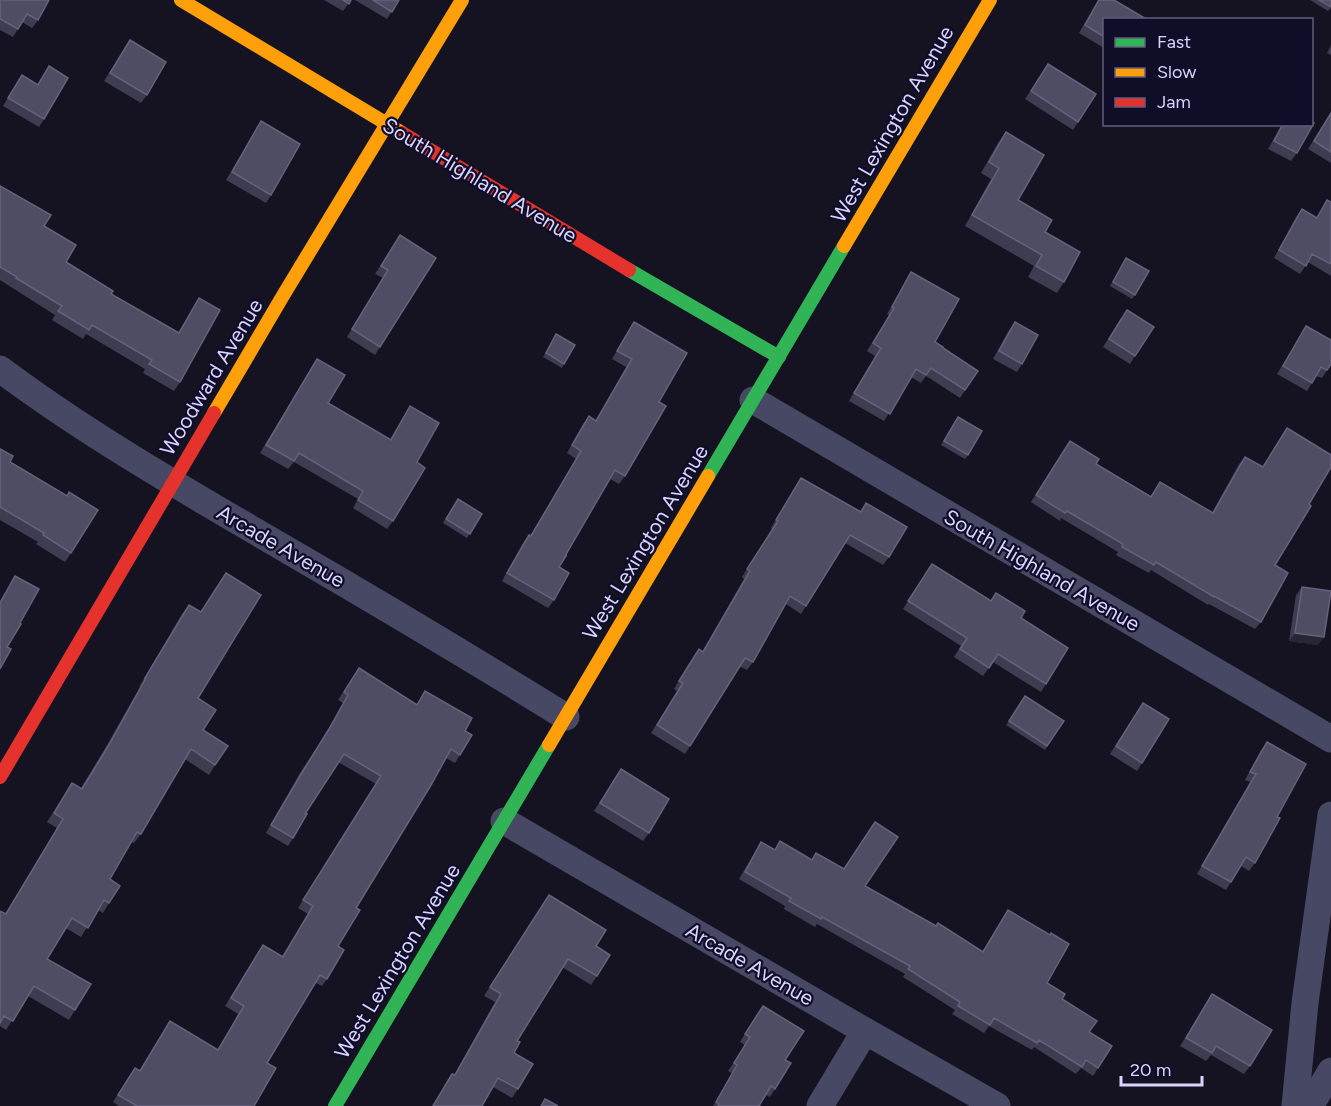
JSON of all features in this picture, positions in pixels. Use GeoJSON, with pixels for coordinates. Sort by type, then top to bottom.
{"type":"FeatureCollection","features":[{"type":"Feature","properties":{"kind":"street","name":"South Highland Avenue"},"geometry":{"type":"LineString","coordinates":[[182,0],[580,241],[779,357]]}},
{"type":"Feature","properties":{"kind":"street","name":"Woodward Avenue"},"geometry":{"type":"LineString","coordinates":[[0,777],[284,294],[462,0]]}},
{"type":"Feature","properties":{"kind":"street","name":"West Lexington Avenue"},"geometry":{"type":"LineString","coordinates":[[335,1106],[987,1]]}},
{"type":"Feature","properties":{"kind":"street","name":"Arcade Avenue"},"geometry":{"type":"LineString","coordinates":[[0,369],[87,430],[173,483],[379,603],[566,717]]}},
{"type":"Feature","properties":{"kind":"street","name":"South Highland Avenue"},"geometry":{"type":"LineString","coordinates":[[753,400],[1331,739]]}},
{"type":"Feature","properties":{"kind":"street"},"geometry":{"type":"LineString","coordinates":[[1294,1106],[1305,1003],[1331,815]]}},
{"type":"Feature","properties":{"kind":"street","name":"Arcade Avenue"},"geometry":{"type":"LineString","coordinates":[[504,821],[997,1106]]}},
{"type":"Feature","properties":{"kind":"street"},"geometry":{"type":"LineString","coordinates":[[820,1106],[865,1031]]}},
{"type":"Feature","properties":{"kind":"street"},"geometry":{"type":"LineString","coordinates":[[1310,1106],[1331,1071]]}},
{"type":"Feature","properties":{"kind":"building"},"geometry":{"type":"Polygon","coordinates":[[[0,0],[49,0],[38,20],[27,14],[18,29],[0,19],[0,0]]]}},
{"type":"Feature","properties":{"kind":"building"},"geometry":{"type":"Polygon","coordinates":[[[373,0],[399,0],[392,12],[373,0]]]}},
{"type":"Feature","properties":{"kind":"building"},"geometry":{"type":"Polygon","coordinates":[[[1099,0],[1114,0],[1145,18],[1103,18],[1103,36],[1085,25],[1099,0]]]}},
{"type":"Feature","properties":{"kind":"building"},"geometry":{"type":"Polygon","coordinates":[[[1319,0],[1331,0],[1331,7],[1319,0]]]}},
{"type":"Feature","properties":{"kind":"building"},"geometry":{"type":"Polygon","coordinates":[[[130,40],[166,62],[147,95],[110,73],[130,40]]]}},
{"type":"Feature","properties":{"kind":"building"},"geometry":{"type":"Polygon","coordinates":[[[1048,64],[1096,94],[1078,122],[1031,91],[1048,64]]]}},
{"type":"Feature","properties":{"kind":"building"},"geometry":{"type":"Polygon","coordinates":[[[49,66],[68,78],[44,119],[8,98],[22,75],[38,85],[49,66]]]}},
{"type":"Feature","properties":{"kind":"building"},"geometry":{"type":"Polygon","coordinates":[[[1331,113],[1331,152],[1314,141],[1331,113]]]}},
{"type":"Feature","properties":{"kind":"building"},"geometry":{"type":"Polygon","coordinates":[[[261,121],[300,144],[271,195],[232,172],[261,121]]]}},
{"type":"Feature","properties":{"kind":"building"},"geometry":{"type":"Polygon","coordinates":[[[1282,126],[1312,126],[1297,153],[1274,141],[1282,126]]]}},
{"type":"Feature","properties":{"kind":"building"},"geometry":{"type":"Polygon","coordinates":[[[1006,132],[1044,155],[1018,200],[1052,220],[1045,232],[1080,252],[1064,282],[1036,266],[1042,255],[972,215],[999,168],[989,162],[1006,132]]]}},
{"type":"Feature","properties":{"kind":"building"},"geometry":{"type":"Polygon","coordinates":[[[0,186],[51,215],[44,226],[76,245],[66,262],[113,291],[111,294],[179,333],[199,298],[220,310],[180,382],[149,364],[152,360],[92,325],[89,330],[58,311],[62,306],[0,267],[0,186]]]}},
{"type":"Feature","properties":{"kind":"building"},"geometry":{"type":"Polygon","coordinates":[[[1327,200],[1331,202],[1331,264],[1312,254],[1306,266],[1279,250],[1302,209],[1317,218],[1327,200]]]}},
{"type":"Feature","properties":{"kind":"building"},"geometry":{"type":"Polygon","coordinates":[[[400,235],[436,258],[380,347],[352,329],[388,270],[381,266],[400,235]]]}},
{"type":"Feature","properties":{"kind":"building"},"geometry":{"type":"Polygon","coordinates":[[[1126,258],[1149,271],[1135,295],[1113,282],[1126,258]]]}},
{"type":"Feature","properties":{"kind":"building"},"geometry":{"type":"Polygon","coordinates":[[[911,272],[959,299],[935,342],[978,371],[965,390],[931,368],[926,375],[916,369],[890,414],[854,393],[881,348],[873,343],[894,308],[892,307],[911,272]]]}},
{"type":"Feature","properties":{"kind":"building"},"geometry":{"type":"Polygon","coordinates":[[[1127,310],[1154,327],[1135,356],[1109,339],[1127,310]]]}},
{"type":"Feature","properties":{"kind":"building"},"geometry":{"type":"Polygon","coordinates":[[[634,322],[687,353],[659,402],[666,406],[625,476],[615,470],[559,567],[569,573],[554,600],[507,573],[581,451],[572,445],[589,416],[596,421],[632,359],[617,351],[634,322]]]}},
{"type":"Feature","properties":{"kind":"building"},"geometry":{"type":"Polygon","coordinates":[[[1015,322],[1038,335],[1022,364],[999,351],[1015,322]]]}},
{"type":"Feature","properties":{"kind":"building"},"geometry":{"type":"Polygon","coordinates":[[[1306,326],[1331,340],[1331,364],[1327,370],[1321,367],[1312,383],[1283,366],[1306,326]]]}},
{"type":"Feature","properties":{"kind":"building"},"geometry":{"type":"Polygon","coordinates":[[[556,334],[575,345],[564,364],[546,353],[556,334]]]}},
{"type":"Feature","properties":{"kind":"building"},"geometry":{"type":"Polygon","coordinates":[[[317,359],[345,375],[328,403],[391,440],[410,406],[439,423],[417,462],[425,468],[393,521],[358,500],[363,491],[299,453],[294,461],[266,445],[317,359]]]}},
{"type":"Feature","properties":{"kind":"building"},"geometry":{"type":"Polygon","coordinates":[[[958,417],[982,431],[968,455],[944,441],[958,417]]]}},
{"type":"Feature","properties":{"kind":"building"},"geometry":{"type":"Polygon","coordinates":[[[1287,428],[1331,455],[1331,467],[1309,504],[1311,506],[1275,565],[1288,573],[1261,622],[1156,562],[1154,565],[1122,547],[1123,544],[1036,495],[1070,441],[1099,459],[1096,464],[1151,497],[1160,482],[1213,513],[1245,457],[1263,467],[1287,428]]]}},
{"type":"Feature","properties":{"kind":"building"},"geometry":{"type":"Polygon","coordinates":[[[0,449],[13,456],[10,462],[67,496],[69,492],[98,510],[71,553],[43,535],[44,533],[0,507],[0,449]]]}},
{"type":"Feature","properties":{"kind":"building"},"geometry":{"type":"Polygon","coordinates":[[[801,478],[861,512],[866,503],[907,527],[889,557],[850,535],[806,606],[790,596],[753,662],[745,658],[690,746],[657,725],[683,683],[679,681],[699,649],[703,652],[750,571],[747,569],[778,521],[776,520],[801,478]]]}},
{"type":"Feature","properties":{"kind":"building"},"geometry":{"type":"Polygon","coordinates":[[[458,499],[482,514],[470,534],[446,519],[458,499]]]}},
{"type":"Feature","properties":{"kind":"building"},"geometry":{"type":"Polygon","coordinates":[[[932,564],[991,601],[996,593],[1025,611],[1021,618],[1068,648],[1046,684],[998,654],[989,668],[960,649],[967,638],[908,601],[932,564]]]}},
{"type":"Feature","properties":{"kind":"building"},"geometry":{"type":"Polygon","coordinates":[[[226,573],[261,595],[198,698],[216,710],[203,730],[228,746],[215,765],[191,749],[141,834],[137,832],[110,879],[120,886],[109,903],[104,900],[88,928],[72,918],[47,959],[91,984],[75,1010],[34,986],[13,1021],[4,1016],[0,1023],[0,911],[6,914],[63,819],[54,813],[72,783],[82,789],[189,605],[201,612],[226,573]]]}},
{"type":"Feature","properties":{"kind":"building"},"geometry":{"type":"Polygon","coordinates":[[[15,576],[39,589],[7,647],[11,649],[0,669],[0,603],[15,576]]]}},
{"type":"Feature","properties":{"kind":"building"},"geometry":{"type":"Polygon","coordinates":[[[1302,587],[1331,591],[1324,637],[1295,633],[1302,587]]]}},
{"type":"Feature","properties":{"kind":"building"},"geometry":{"type":"Polygon","coordinates":[[[359,668],[417,705],[425,691],[472,718],[465,731],[472,735],[460,755],[451,749],[356,908],[360,910],[338,946],[344,950],[327,979],[320,975],[267,1063],[276,1068],[254,1106],[137,1106],[118,1095],[135,1068],[140,1071],[170,1021],[218,1050],[244,1006],[231,998],[263,945],[283,957],[313,906],[303,900],[381,776],[344,754],[305,814],[307,814],[293,838],[271,825],[329,729],[348,695],[344,692],[359,668]]]}},
{"type":"Feature","properties":{"kind":"building"},"geometry":{"type":"Polygon","coordinates":[[[1025,696],[1064,721],[1047,746],[1009,721],[1025,696]]]}},
{"type":"Feature","properties":{"kind":"building"},"geometry":{"type":"Polygon","coordinates":[[[1143,703],[1169,719],[1142,763],[1116,746],[1143,703]]]}},
{"type":"Feature","properties":{"kind":"building"},"geometry":{"type":"Polygon","coordinates":[[[1267,742],[1306,764],[1255,863],[1246,857],[1231,882],[1202,866],[1256,774],[1250,772],[1267,742]]]}},
{"type":"Feature","properties":{"kind":"building"},"geometry":{"type":"Polygon","coordinates":[[[621,769],[669,799],[649,833],[600,803],[621,769]]]}},
{"type":"Feature","properties":{"kind":"building"},"geometry":{"type":"Polygon","coordinates":[[[875,822],[898,837],[865,886],[936,926],[938,923],[983,952],[1008,910],[1069,944],[1047,983],[1065,994],[1062,999],[1097,1021],[1089,1032],[1112,1046],[1098,1068],[1086,1060],[1082,1067],[1039,1040],[1037,1043],[994,1018],[990,1025],[958,1006],[960,1002],[908,969],[910,966],[789,901],[791,898],[745,872],[761,842],[775,850],[780,841],[812,860],[816,853],[844,869],[875,822]]]}},
{"type":"Feature","properties":{"kind":"building"},"geometry":{"type":"Polygon","coordinates":[[[549,895],[606,930],[596,946],[610,955],[597,976],[568,959],[517,1041],[520,1042],[514,1053],[533,1064],[518,1089],[498,1078],[482,1106],[433,1106],[452,1074],[455,1075],[501,994],[490,987],[549,895]]]}},
{"type":"Feature","properties":{"kind":"building"},"geometry":{"type":"Polygon","coordinates":[[[1212,994],[1272,1030],[1250,1066],[1216,1046],[1212,1053],[1186,1038],[1212,994]]]}},
{"type":"Feature","properties":{"kind":"building"},"geometry":{"type":"Polygon","coordinates":[[[763,1006],[804,1031],[785,1060],[791,1063],[775,1089],[771,1086],[759,1106],[718,1106],[716,1102],[737,1065],[734,1063],[750,1037],[745,1034],[763,1006]]]}},
{"type":"Feature","properties":{"kind":"building"},"geometry":{"type":"Polygon","coordinates":[[[545,1099],[558,1106],[541,1106],[545,1099]]]}},
{"type":"Feature","properties":{"kind":"traffic: fast"},"geometry":{"type":"LineString","coordinates":[[708,476],[844,246]]}},
{"type":"Feature","properties":{"kind":"traffic: fast"},"geometry":{"type":"LineString","coordinates":[[629,270],[779,357]]}},
{"type":"Feature","properties":{"kind":"traffic: fast"},"geometry":{"type":"LineString","coordinates":[[335,1106],[549,745]]}},
{"type":"Feature","properties":{"kind":"traffic: slow"},"geometry":{"type":"LineString","coordinates":[[181,0],[402,133]]}},
{"type":"Feature","properties":{"kind":"traffic: slow"},"geometry":{"type":"LineString","coordinates":[[214,413],[462,0]]}},
{"type":"Feature","properties":{"kind":"traffic: slow"},"geometry":{"type":"LineString","coordinates":[[844,246],[990,0]]}},
{"type":"Feature","properties":{"kind":"traffic: slow"},"geometry":{"type":"LineString","coordinates":[[549,745],[708,476]]}},
{"type":"Feature","properties":{"kind":"traffic: jam"},"geometry":{"type":"LineString","coordinates":[[402,133],[629,270]]}},
{"type":"Feature","properties":{"kind":"traffic: jam"},"geometry":{"type":"LineString","coordinates":[[0,777],[214,413]]}}]}
